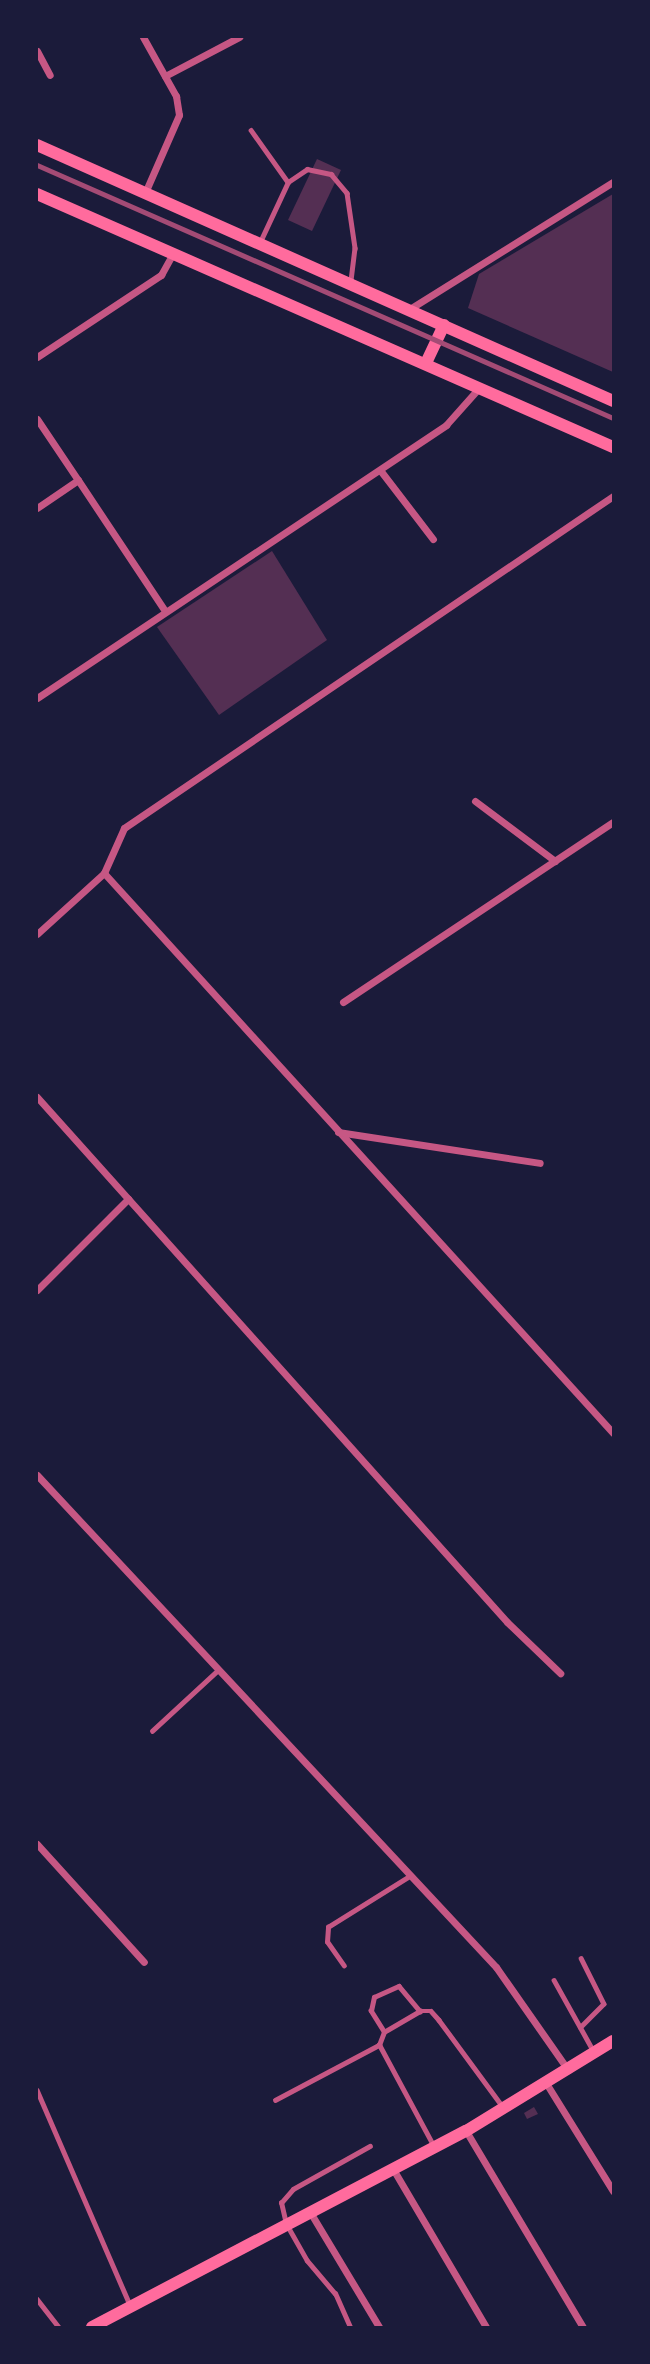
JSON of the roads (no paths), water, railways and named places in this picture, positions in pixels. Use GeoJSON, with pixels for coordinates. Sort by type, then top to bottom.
{"type":"FeatureCollection","features":[{"type":"Feature","properties":{"kind":"main road"},"geometry":{"type":"LineString","coordinates":[[37,145],[613,401]]}},
{"type":"Feature","properties":{"kind":"main road"},"geometry":{"type":"LineString","coordinates":[[37,194],[613,447]]}},
{"type":"Feature","properties":{"kind":"main road"},"geometry":{"type":"LineString","coordinates":[[426,363],[444,325]]}},
{"type":"Feature","properties":{"kind":"main road"},"geometry":{"type":"LineString","coordinates":[[92,2327],[466,2131],[595,2054],[613,2040]]}},
{"type":"Feature","properties":{"kind":"street"},"geometry":{"type":"LineString","coordinates":[[143,37],[176,96],[179,115],[145,193]]}},
{"type":"Feature","properties":{"kind":"street"},"geometry":{"type":"LineString","coordinates":[[165,76],[239,37]]}},
{"type":"Feature","properties":{"kind":"street"},"geometry":{"type":"LineString","coordinates":[[37,51],[50,75]]}},
{"type":"Feature","properties":{"kind":"street"},"geometry":{"type":"LineString","coordinates":[[408,310],[613,182]]}},
{"type":"Feature","properties":{"kind":"street"},"geometry":{"type":"LineString","coordinates":[[37,357],[161,275],[173,253]]}},
{"type":"Feature","properties":{"kind":"street"},"geometry":{"type":"LineString","coordinates":[[37,698],[458,416],[479,387]]}},
{"type":"Feature","properties":{"kind":"street"},"geometry":{"type":"LineString","coordinates":[[37,419],[165,611]]}},
{"type":"Feature","properties":{"kind":"street"},"geometry":{"type":"LineString","coordinates":[[380,470],[433,539]]}},
{"type":"Feature","properties":{"kind":"street"},"geometry":{"type":"LineString","coordinates":[[37,508],[78,480]]}},
{"type":"Feature","properties":{"kind":"street"},"geometry":{"type":"LineString","coordinates":[[37,934],[104,873],[124,828],[613,496]]}},
{"type":"Feature","properties":{"kind":"street"},"geometry":{"type":"LineString","coordinates":[[475,801],[555,861]]}},
{"type":"Feature","properties":{"kind":"street"},"geometry":{"type":"LineString","coordinates":[[343,1002],[613,822]]}},
{"type":"Feature","properties":{"kind":"street"},"geometry":{"type":"LineString","coordinates":[[104,873],[613,1433]]}},
{"type":"Feature","properties":{"kind":"street"},"geometry":{"type":"LineString","coordinates":[[37,1097],[507,1622],[561,1673]]}},
{"type":"Feature","properties":{"kind":"street"},"geometry":{"type":"LineString","coordinates":[[337,1132],[540,1163]]}},
{"type":"Feature","properties":{"kind":"street"},"geometry":{"type":"LineString","coordinates":[[37,1290],[128,1199]]}},
{"type":"Feature","properties":{"kind":"street"},"geometry":{"type":"LineString","coordinates":[[37,1475],[408,1877],[504,1976],[568,2070]]}},
{"type":"Feature","properties":{"kind":"street"},"geometry":{"type":"LineString","coordinates":[[37,1843],[144,1962]]}},
{"type":"Feature","properties":{"kind":"street"},"geometry":{"type":"LineString","coordinates":[[545,2083],[613,2190]]}},
{"type":"Feature","properties":{"kind":"street"},"geometry":{"type":"LineString","coordinates":[[466,2131],[583,2327]]}},
{"type":"Feature","properties":{"kind":"street"},"geometry":{"type":"LineString","coordinates":[[393,2168],[486,2327]]}},
{"type":"Feature","properties":{"kind":"street"},"geometry":{"type":"LineString","coordinates":[[310,2212],[379,2327]]}},
{"type":"Feature","properties":{"kind":"lane"},"geometry":{"type":"LineString","coordinates":[[251,130],[288,182]]}},
{"type":"Feature","properties":{"kind":"lane"},"geometry":{"type":"LineString","coordinates":[[259,243],[288,182],[307,169],[331,174],[346,192],[355,248],[350,284]]}},
{"type":"Feature","properties":{"kind":"lane"},"geometry":{"type":"LineString","coordinates":[[152,1731],[217,1671]]}},
{"type":"Feature","properties":{"kind":"lane"},"geometry":{"type":"LineString","coordinates":[[344,1966],[327,1942],[328,1927],[408,1877]]}},
{"type":"Feature","properties":{"kind":"lane"},"geometry":{"type":"LineString","coordinates":[[581,1958],[604,2004],[581,2027]]}},
{"type":"Feature","properties":{"kind":"lane"},"geometry":{"type":"LineString","coordinates":[[554,1980],[595,2054]]}},
{"type":"Feature","properties":{"kind":"lane"},"geometry":{"type":"LineString","coordinates":[[384,2032],[371,2011],[374,1997],[399,1986],[420,2011]]}},
{"type":"Feature","properties":{"kind":"lane"},"geometry":{"type":"LineString","coordinates":[[275,2100],[379,2045],[384,2032],[420,2011],[431,2011],[504,2108]]}},
{"type":"Feature","properties":{"kind":"lane"},"geometry":{"type":"LineString","coordinates":[[379,2045],[434,2147]]}},
{"type":"Feature","properties":{"kind":"lane"},"geometry":{"type":"LineString","coordinates":[[37,2090],[130,2306]]}},
{"type":"Feature","properties":{"kind":"lane"},"geometry":{"type":"LineString","coordinates":[[350,2327],[335,2294],[307,2261],[286,2224],[283,2197],[370,2147]]}},
{"type":"Feature","properties":{"kind":"lane"},"geometry":{"type":"LineString","coordinates":[[37,2299],[59,2327]]}},
{"type":"Feature","properties":{"kind":"railway"},"geometry":{"type":"LineString","coordinates":[[37,165],[613,418]]}}]}
